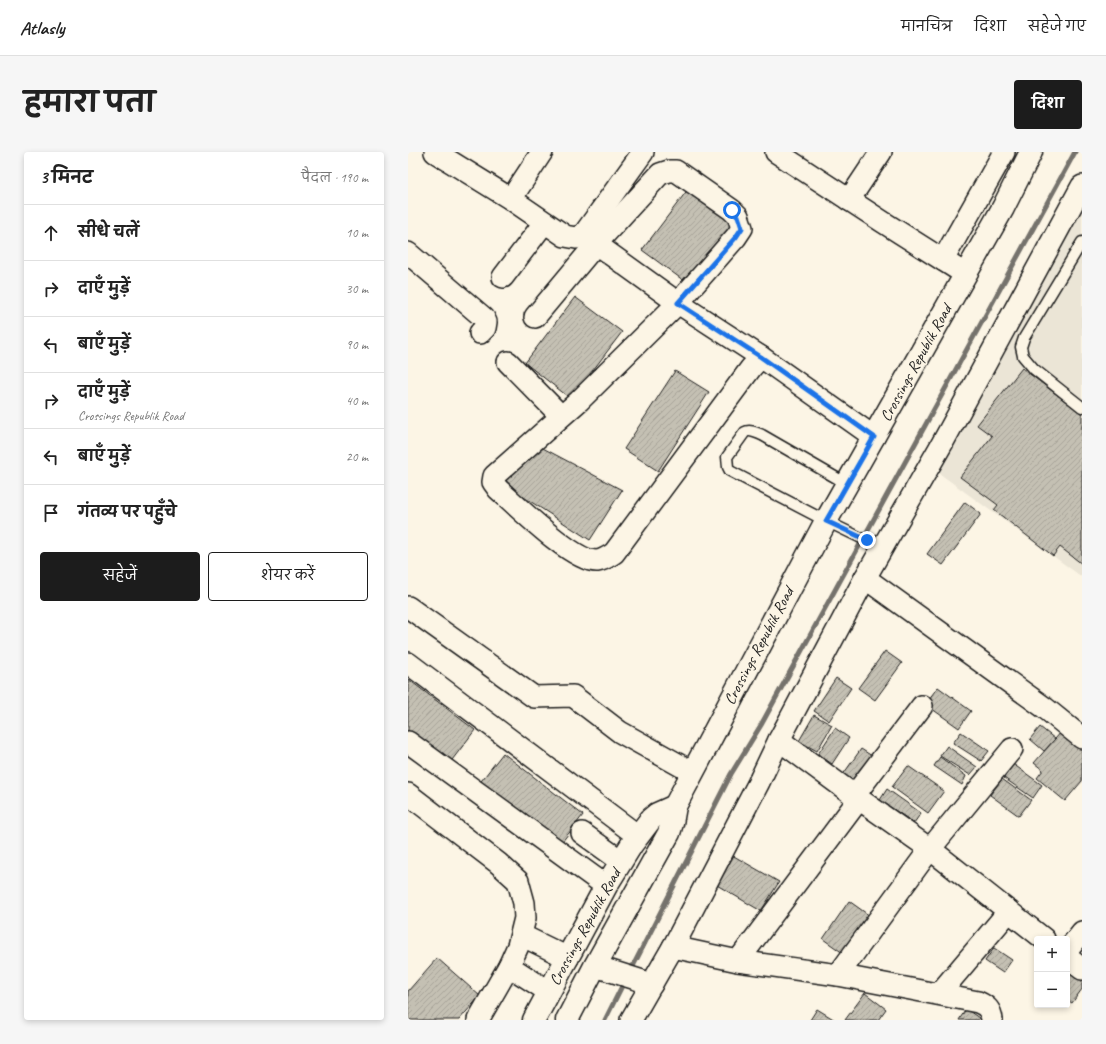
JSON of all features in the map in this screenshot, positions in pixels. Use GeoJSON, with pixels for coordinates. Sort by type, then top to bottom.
{"type":"FeatureCollection","features":[{"type":"Feature","properties":{"kind":"street"},"geometry":{"type":"LineString","coordinates":[[511,199],[542,152]]}},
{"type":"Feature","properties":{"kind":"street"},"geometry":{"type":"LineString","coordinates":[[448,155],[544,223],[565,236],[576,238],[584,234],[643,152]]}},
{"type":"Feature","properties":{"kind":"street"},"geometry":{"type":"LineString","coordinates":[[849,200],[881,152]]}},
{"type":"Feature","properties":{"kind":"street"},"geometry":{"type":"LineString","coordinates":[[943,260],[1004,152]]}},
{"type":"Feature","properties":{"kind":"street","name":"Crossings Republik Road"},"geometry":{"type":"LineString","coordinates":[[567,1020],[668,833],[672,824],[675,806],[692,772],[826,521],[1003,208],[1031,152]]}},
{"type":"Feature","properties":{"kind":"street"},"geometry":{"type":"LineString","coordinates":[[787,155],[849,200],[965,274]]}},
{"type":"Feature","properties":{"kind":"street"},"geometry":{"type":"LineString","coordinates":[[535,317],[596,244],[660,174],[668,171],[676,171],[732,210],[738,216],[742,228],[736,237],[678,303],[579,400],[494,476],[493,482],[498,489],[543,530],[578,556],[597,561],[607,558],[614,553],[761,357]]}},
{"type":"Feature","properties":{"kind":"street"},"geometry":{"type":"LineString","coordinates":[[631,1020],[645,982],[673,947],[758,784],[779,740],[865,578],[875,544],[944,442],[1082,186]]}},
{"type":"Feature","properties":{"kind":"street"},"geometry":{"type":"LineString","coordinates":[[503,277],[544,223]]}},
{"type":"Feature","properties":{"kind":"street"},"geometry":{"type":"LineString","coordinates":[[596,244],[678,303],[761,357],[874,437]]}},
{"type":"Feature","properties":{"kind":"street"},"geometry":{"type":"LineString","coordinates":[[408,253],[484,318],[486,322],[485,328],[480,333]]}},
{"type":"Feature","properties":{"kind":"street"},"geometry":{"type":"LineString","coordinates":[[508,362],[561,416]]}},
{"type":"Feature","properties":{"kind":"street"},"geometry":{"type":"LineString","coordinates":[[865,578],[1046,708],[1082,738]]}},
{"type":"Feature","properties":{"kind":"street"},"geometry":{"type":"LineString","coordinates":[[408,607],[534,697],[573,696],[620,732],[692,772]]}},
{"type":"Feature","properties":{"kind":"street"},"geometry":{"type":"LineString","coordinates":[[408,663],[638,836]]}},
{"type":"Feature","properties":{"kind":"street"},"geometry":{"type":"LineString","coordinates":[[738,961],[922,706]]}},
{"type":"Feature","properties":{"kind":"street"},"geometry":{"type":"LineString","coordinates":[[779,740],[930,849],[1040,936]]}},
{"type":"Feature","properties":{"kind":"street"},"geometry":{"type":"LineString","coordinates":[[408,742],[606,886]]}},
{"type":"Feature","properties":{"kind":"street"},"geometry":{"type":"LineString","coordinates":[[838,975],[930,849],[1012,748]]}},
{"type":"Feature","properties":{"kind":"street"},"geometry":{"type":"LineString","coordinates":[[408,794],[498,863],[518,881],[524,903],[525,918],[518,946],[509,966],[478,1020]]}},
{"type":"Feature","properties":{"kind":"street","name":"Crossings Republik Road"},"geometry":{"type":"LineString","coordinates":[[534,1020],[606,886],[638,836],[651,819],[657,814],[675,806]]}},
{"type":"Feature","properties":{"kind":"street"},"geometry":{"type":"LineString","coordinates":[[582,833],[622,861]]}},
{"type":"Feature","properties":{"kind":"street"},"geometry":{"type":"LineString","coordinates":[[939,994],[1009,911]]}},
{"type":"Feature","properties":{"kind":"street"},"geometry":{"type":"LineString","coordinates":[[1070,948],[1082,932]]}},
{"type":"Feature","properties":{"kind":"street"},"geometry":{"type":"LineString","coordinates":[[521,935],[568,958]]}},
{"type":"Feature","properties":{"kind":"street"},"geometry":{"type":"LineString","coordinates":[[673,947],[738,961],[838,975],[978,1002],[986,1005],[989,1009],[992,1020]]}},
{"type":"Feature","properties":{"kind":"street"},"geometry":{"type":"LineString","coordinates":[[1070,959],[1082,968]]}},
{"type":"Feature","properties":{"kind":"street"},"geometry":{"type":"LineString","coordinates":[[509,966],[550,992]]}},
{"type":"Feature","properties":{"kind":"street"},"geometry":{"type":"LineString","coordinates":[[595,966],[645,982]]}},
{"type":"Feature","properties":{"kind":"lane"},"geometry":{"type":"LineString","coordinates":[[1080,248],[1024,338],[1021,347],[1023,356],[1034,369],[1082,407]]}},
{"type":"Feature","properties":{"kind":"lane"},"geometry":{"type":"LineString","coordinates":[[847,484],[762,435],[752,431],[745,432],[727,457],[730,471],[826,521],[875,544]]}},
{"type":"Feature","properties":{"kind":"shaded area"},"geometry":{"type":"Polygon","coordinates":[[[1082,207],[1082,577],[936,471],[1082,207]]]}},
{"type":"Feature","properties":{"kind":"building"},"geometry":{"type":"Polygon","coordinates":[[[689,188],[737,224],[691,286],[642,250],[689,188]]]}},
{"type":"Feature","properties":{"kind":"building"},"geometry":{"type":"Polygon","coordinates":[[[575,297],[622,332],[571,399],[525,363],[575,297]]]}},
{"type":"Feature","properties":{"kind":"building"},"geometry":{"type":"Polygon","coordinates":[[[1022,368],[1082,414],[1082,564],[1060,547],[1053,556],[994,510],[998,505],[960,477],[992,436],[977,425],[1022,368]]]}},
{"type":"Feature","properties":{"kind":"building"},"geometry":{"type":"Polygon","coordinates":[[[675,371],[709,392],[658,471],[624,449],[675,371]]]}},
{"type":"Feature","properties":{"kind":"building"},"geometry":{"type":"Polygon","coordinates":[[[539,446],[622,490],[590,540],[499,481],[539,446]]]}},
{"type":"Feature","properties":{"kind":"building"},"geometry":{"type":"Polygon","coordinates":[[[965,502],[981,514],[943,565],[927,554],[965,502]]]}},
{"type":"Feature","properties":{"kind":"building"},"geometry":{"type":"Polygon","coordinates":[[[885,651],[902,663],[875,700],[858,688],[885,651]]]}},
{"type":"Feature","properties":{"kind":"building"},"geometry":{"type":"Polygon","coordinates":[[[836,678],[851,688],[829,721],[814,711],[836,678]]]}},
{"type":"Feature","properties":{"kind":"building"},"geometry":{"type":"Polygon","coordinates":[[[408,679],[475,730],[449,764],[408,732],[408,679]]]}},
{"type":"Feature","properties":{"kind":"building"},"geometry":{"type":"Polygon","coordinates":[[[938,687],[971,711],[959,728],[925,704],[938,687]]]}},
{"type":"Feature","properties":{"kind":"building"},"geometry":{"type":"Polygon","coordinates":[[[814,715],[832,725],[817,751],[799,741],[814,715]]]}},
{"type":"Feature","properties":{"kind":"building"},"geometry":{"type":"Polygon","coordinates":[[[1040,727],[1055,739],[1044,751],[1030,739],[1040,727]]]}},
{"type":"Feature","properties":{"kind":"building"},"geometry":{"type":"Polygon","coordinates":[[[835,728],[849,738],[832,764],[818,754],[835,728]]]}},
{"type":"Feature","properties":{"kind":"building"},"geometry":{"type":"Polygon","coordinates":[[[1062,731],[1082,748],[1082,781],[1065,801],[1037,778],[1043,770],[1034,763],[1062,731]]]}},
{"type":"Feature","properties":{"kind":"building"},"geometry":{"type":"Polygon","coordinates":[[[961,732],[989,751],[981,761],[953,743],[961,732]]]}},
{"type":"Feature","properties":{"kind":"building"},"geometry":{"type":"Polygon","coordinates":[[[947,746],[977,767],[970,775],[940,756],[947,746]]]}},
{"type":"Feature","properties":{"kind":"building"},"geometry":{"type":"Polygon","coordinates":[[[861,749],[872,756],[853,784],[842,776],[861,749]]]}},
{"type":"Feature","properties":{"kind":"building"},"geometry":{"type":"Polygon","coordinates":[[[503,753],[583,815],[558,847],[478,785],[503,753]]]}},
{"type":"Feature","properties":{"kind":"building"},"geometry":{"type":"Polygon","coordinates":[[[940,757],[966,776],[962,785],[934,766],[940,757]]]}},
{"type":"Feature","properties":{"kind":"building"},"geometry":{"type":"Polygon","coordinates":[[[1013,764],[1042,785],[1033,798],[1004,778],[1013,764]]]}},
{"type":"Feature","properties":{"kind":"building"},"geometry":{"type":"Polygon","coordinates":[[[908,766],[944,791],[928,813],[892,787],[908,766]]]}},
{"type":"Feature","properties":{"kind":"building"},"geometry":{"type":"Polygon","coordinates":[[[1002,779],[1031,800],[1019,816],[990,795],[1002,779]]]}},
{"type":"Feature","properties":{"kind":"building"},"geometry":{"type":"Polygon","coordinates":[[[887,789],[921,813],[914,823],[880,800],[887,789]]]}},
{"type":"Feature","properties":{"kind":"building"},"geometry":{"type":"Polygon","coordinates":[[[732,855],[779,882],[761,911],[715,884],[732,855]]]}},
{"type":"Feature","properties":{"kind":"building"},"geometry":{"type":"Polygon","coordinates":[[[849,901],[877,921],[850,958],[823,939],[849,901]]]}},
{"type":"Feature","properties":{"kind":"building"},"geometry":{"type":"Polygon","coordinates":[[[994,948],[1012,960],[1003,973],[985,961],[994,948]]]}},
{"type":"Feature","properties":{"kind":"building"},"geometry":{"type":"Polygon","coordinates":[[[437,958],[480,996],[459,1020],[408,1020],[408,991],[437,958]]]}},
{"type":"Feature","properties":{"kind":"building"},"geometry":{"type":"Polygon","coordinates":[[[1070,971],[1082,979],[1082,989],[1072,1003],[1070,1002],[1070,971]]]}},
{"type":"Feature","properties":{"kind":"building"},"geometry":{"type":"Polygon","coordinates":[[[865,993],[886,1009],[878,1020],[845,1020],[865,993]]]}},
{"type":"Feature","properties":{"kind":"building"},"geometry":{"type":"Polygon","coordinates":[[[817,1009],[835,1020],[810,1020],[817,1009]]]}},
{"type":"Feature","properties":{"kind":"building"},"geometry":{"type":"Polygon","coordinates":[[[966,1009],[979,1018],[978,1020],[959,1020],[966,1009]]]}},
{"type":"Feature","properties":{"kind":"waterway"},"geometry":{"type":"LineString","coordinates":[[630,972],[731,774],[761,725],[1075,152]]}},
{"type":"Feature","properties":{"kind":"waterway"},"geometry":{"type":"LineString","coordinates":[[605,1020],[625,980]]}},
{"type":"Feature","properties":{"kind":"route"},"geometry":{"type":"LineString","coordinates":[[732,210],[738,216],[742,228],[736,237],[678,303],[761,357],[874,437],[826,521],[867,540]]}}]}
